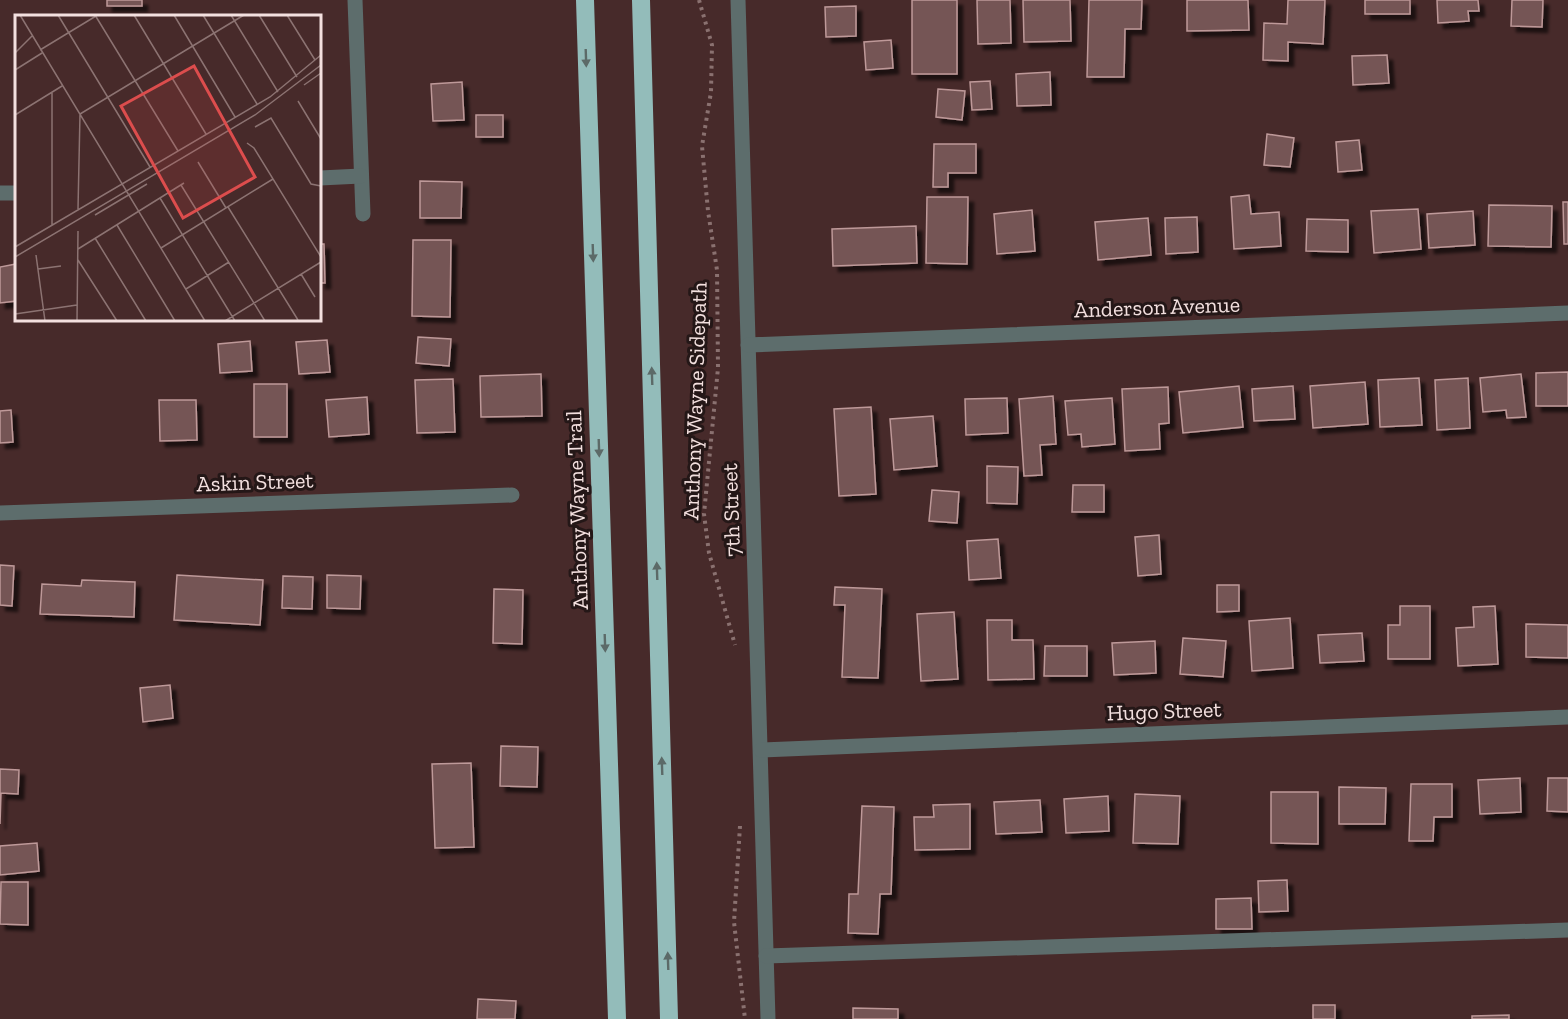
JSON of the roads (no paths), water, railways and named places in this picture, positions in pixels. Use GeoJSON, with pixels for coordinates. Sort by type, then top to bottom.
{"type":"FeatureCollection","features":[{"type":"Feature","properties":{"kind":"highway","name":"Anthony Wayne Trail"},"geometry":{"type":"LineString","coordinates":[[585,0],[617,1019]]}},
{"type":"Feature","properties":{"kind":"highway"},"geometry":{"type":"LineString","coordinates":[[642,0],[669,1019]]}},
{"type":"Feature","properties":{"kind":"street"},"geometry":{"type":"LineString","coordinates":[[355,0],[363,214]]}},
{"type":"Feature","properties":{"kind":"street","name":"7th Street"},"geometry":{"type":"LineString","coordinates":[[738,0],[768,1019]]}},
{"type":"Feature","properties":{"kind":"street"},"geometry":{"type":"LineString","coordinates":[[321,178],[361,176]]}},
{"type":"Feature","properties":{"kind":"street"},"geometry":{"type":"LineString","coordinates":[[0,193],[15,192]]}},
{"type":"Feature","properties":{"kind":"street","name":"Anderson Avenue"},"geometry":{"type":"LineString","coordinates":[[748,345],[1568,313]]}},
{"type":"Feature","properties":{"kind":"street","name":"Askin Street"},"geometry":{"type":"LineString","coordinates":[[0,513],[512,495]]}},
{"type":"Feature","properties":{"kind":"street","name":"Hugo Street"},"geometry":{"type":"LineString","coordinates":[[761,750],[1568,717]]}},
{"type":"Feature","properties":{"kind":"street"},"geometry":{"type":"LineString","coordinates":[[766,956],[1568,930]]}}]}
